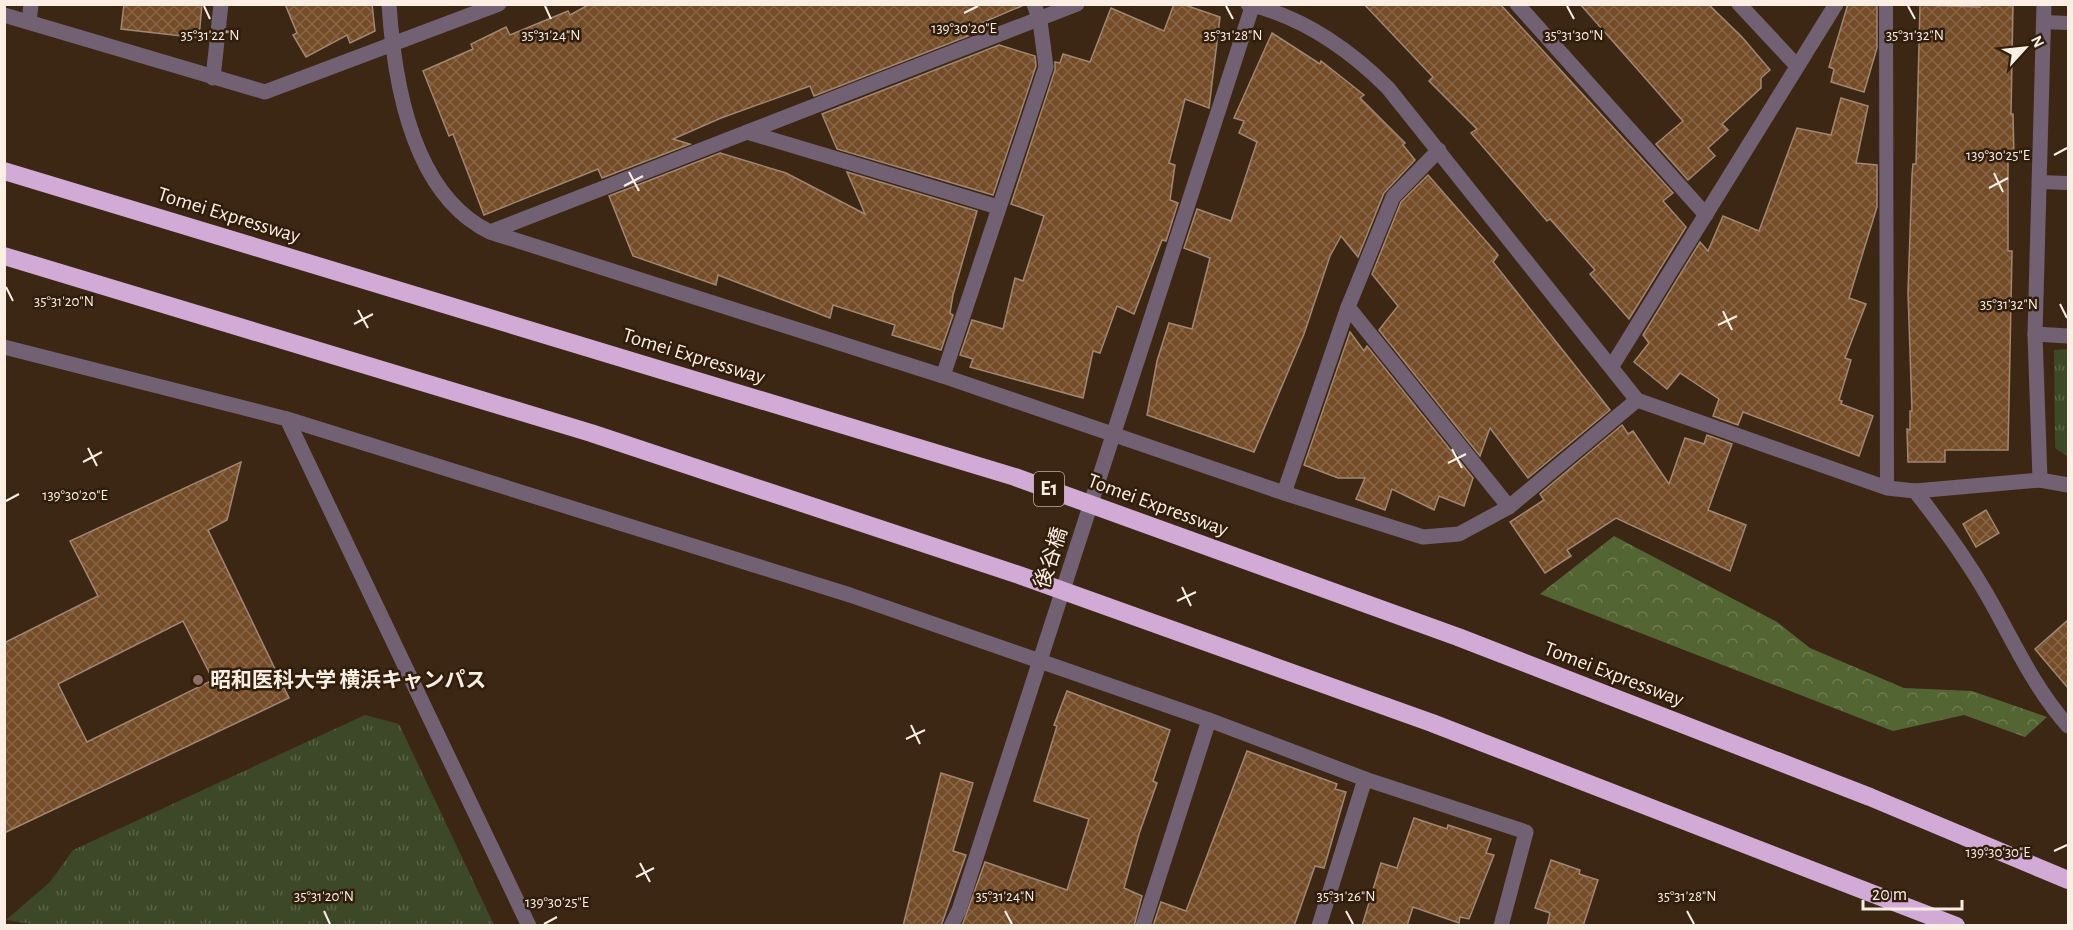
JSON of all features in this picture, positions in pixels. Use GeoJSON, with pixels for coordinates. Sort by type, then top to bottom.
{"type":"FeatureCollection","features":[{"type":"Feature","properties":{"kind":"highway","name":"Tomei Expressway"},"geometry":{"type":"LineString","coordinates":[[4,171],[1015,477],[1458,637],[1870,797],[2068,880]]}},
{"type":"Feature","properties":{"kind":"highway"},"geometry":{"type":"LineString","coordinates":[[4,256],[591,433],[1019,575],[1432,723],[1956,926]]}},
{"type":"Feature","properties":{"kind":"street"},"geometry":{"type":"LineString","coordinates":[[29,22],[31,4]]}},
{"type":"Feature","properties":{"kind":"street"},"geometry":{"type":"LineString","coordinates":[[213,78],[221,4]]}},
{"type":"Feature","properties":{"kind":"street"},"geometry":{"type":"LineString","coordinates":[[389,4],[392,46],[414,144],[449,202],[470,222],[490,232],[943,376],[1284,494],[1423,537],[1459,534],[1509,507],[1637,400]]}},
{"type":"Feature","properties":{"kind":"street"},"geometry":{"type":"LineString","coordinates":[[4,15],[265,92],[500,4]]}},
{"type":"Feature","properties":{"kind":"street"},"geometry":{"type":"LineString","coordinates":[[943,376],[1046,67],[1040,21],[1034,4]]}},
{"type":"Feature","properties":{"kind":"street"},"geometry":{"type":"LineString","coordinates":[[490,232],[1040,21],[1077,4]]}},
{"type":"Feature","properties":{"kind":"street"},"geometry":{"type":"LineString","coordinates":[[1517,4],[1706,214]]}},
{"type":"Feature","properties":{"kind":"street"},"geometry":{"type":"LineString","coordinates":[[1739,4],[1797,66]]}},
{"type":"Feature","properties":{"kind":"street"},"geometry":{"type":"LineString","coordinates":[[1612,366],[1836,4]]}},
{"type":"Feature","properties":{"kind":"street"},"geometry":{"type":"LineString","coordinates":[[2040,480],[2035,334],[2044,4]]}},
{"type":"Feature","properties":{"kind":"street"},"geometry":{"type":"LineString","coordinates":[[1252,5],[1299,22],[1358,58],[1388,88],[1637,400],[1887,488],[1914,491],[2040,480],[2068,485]]}},
{"type":"Feature","properties":{"kind":"street","name":"後谷橋"},"geometry":{"type":"LineString","coordinates":[[951,926],[959,910],[1252,5]]}},
{"type":"Feature","properties":{"kind":"street"},"geometry":{"type":"LineString","coordinates":[[747,132],[998,207]]}},
{"type":"Feature","properties":{"kind":"street"},"geometry":{"type":"LineString","coordinates":[[1284,494],[1348,308],[1393,197],[1439,150]]}},
{"type":"Feature","properties":{"kind":"street"},"geometry":{"type":"LineString","coordinates":[[1348,308],[1509,507]]}},
{"type":"Feature","properties":{"kind":"street"},"geometry":{"type":"LineString","coordinates":[[2035,334],[2068,336]]}},
{"type":"Feature","properties":{"kind":"street"},"geometry":{"type":"LineString","coordinates":[[4,347],[287,420],[850,595],[1209,720],[1365,779],[1526,832],[1501,926]]}},
{"type":"Feature","properties":{"kind":"street"},"geometry":{"type":"LineString","coordinates":[[287,420],[529,926]]}},
{"type":"Feature","properties":{"kind":"street"},"geometry":{"type":"LineString","coordinates":[[1914,491],[1954,541],[1987,595],[2020,659],[2067,720]]}},
{"type":"Feature","properties":{"kind":"street"},"geometry":{"type":"LineString","coordinates":[[1143,926],[1209,720]]}},
{"type":"Feature","properties":{"kind":"street"},"geometry":{"type":"LineString","coordinates":[[1319,926],[1365,779]]}},
{"type":"Feature","properties":{"kind":"lane"},"geometry":{"type":"LineString","coordinates":[[1886,4],[1887,488]]}},
{"type":"Feature","properties":{"kind":"lane"},"geometry":{"type":"LineString","coordinates":[[2044,22],[2068,23]]}},
{"type":"Feature","properties":{"kind":"lane"},"geometry":{"type":"LineString","coordinates":[[2039,182],[2068,183]]}},
{"type":"Feature","properties":{"kind":"green space"},"geometry":{"type":"Polygon","coordinates":[[[2068,349],[2068,457],[2055,448],[2054,350],[2068,349]]]}},
{"type":"Feature","properties":{"kind":"green space"},"geometry":{"type":"Polygon","coordinates":[[[1614,536],[1777,622],[1810,648],[1904,688],[1972,691],[2047,717],[2025,737],[1964,715],[1893,731],[1540,594],[1614,536]]]}},
{"type":"Feature","properties":{"kind":"green space"},"geometry":{"type":"Polygon","coordinates":[[[365,715],[399,724],[494,925],[43,926],[6,920],[50,882],[73,850],[365,715]]]}},
{"type":"Feature","properties":{"kind":"building"},"geometry":{"type":"Polygon","coordinates":[[[124,4],[202,4],[199,38],[121,29],[124,4]]]}},
{"type":"Feature","properties":{"kind":"building"},"geometry":{"type":"Polygon","coordinates":[[[285,4],[372,4],[375,31],[350,43],[347,35],[306,57],[293,35],[297,33],[285,4]]]}},
{"type":"Feature","properties":{"kind":"building"},"geometry":{"type":"Polygon","coordinates":[[[590,4],[1024,5],[958,33],[968,36],[814,96],[810,86],[721,118],[673,139],[690,144],[602,178],[598,169],[484,215],[453,134],[449,136],[423,71],[473,49],[471,44],[506,27],[510,35],[568,11],[570,15],[590,4]]]}},
{"type":"Feature","properties":{"kind":"building"},"geometry":{"type":"Polygon","coordinates":[[[1174,4],[1182,4],[1220,17],[1209,108],[1185,99],[1169,163],[1175,165],[1170,200],[1178,203],[1166,241],[1162,240],[1134,314],[1117,306],[1100,353],[1093,351],[1083,398],[970,367],[973,359],[960,355],[972,320],[1003,329],[1015,278],[1023,281],[1044,216],[1011,204],[1055,70],[1055,62],[1060,63],[1063,54],[1090,62],[1111,8],[1164,31],[1174,4]]]}},
{"type":"Feature","properties":{"kind":"building"},"geometry":{"type":"Polygon","coordinates":[[[1364,4],[1500,4],[1673,193],[1663,201],[1686,227],[1629,319],[1590,274],[1595,270],[1550,219],[1547,221],[1471,133],[1477,129],[1429,81],[1433,77],[1364,4]]]}},
{"type":"Feature","properties":{"kind":"building"},"geometry":{"type":"Polygon","coordinates":[[[1580,4],[1708,4],[1742,37],[1770,70],[1761,78],[1761,88],[1722,124],[1728,130],[1708,148],[1715,156],[1688,180],[1656,144],[1683,121],[1580,4]]]}},
{"type":"Feature","properties":{"kind":"building"},"geometry":{"type":"Polygon","coordinates":[[[1848,4],[1877,4],[1877,48],[1864,92],[1831,82],[1834,69],[1829,67],[1848,4]]]}},
{"type":"Feature","properties":{"kind":"building"},"geometry":{"type":"Polygon","coordinates":[[[1980,4],[2013,4],[2011,114],[2013,114],[2014,157],[2008,157],[2008,251],[2012,251],[2008,450],[1945,450],[1945,462],[1908,462],[1907,429],[1910,430],[1910,411],[1912,411],[1908,292],[1912,175],[1913,164],[1916,164],[1920,5],[1980,7],[1980,4]]]}},
{"type":"Feature","properties":{"kind":"building"},"geometry":{"type":"Polygon","coordinates":[[[1272,33],[1320,64],[1321,61],[1364,95],[1360,98],[1405,143],[1403,145],[1415,160],[1384,193],[1358,257],[1341,236],[1330,256],[1304,334],[1254,452],[1147,415],[1157,361],[1169,323],[1192,329],[1210,258],[1184,248],[1197,209],[1231,221],[1257,142],[1239,133],[1244,121],[1234,118],[1272,33]]]}},
{"type":"Feature","properties":{"kind":"building"},"geometry":{"type":"Polygon","coordinates":[[[999,45],[1035,56],[1036,66],[993,195],[837,149],[822,114],[999,45]]]}},
{"type":"Feature","properties":{"kind":"building"},"geometry":{"type":"Polygon","coordinates":[[[1841,98],[1868,106],[1856,163],[1877,165],[1877,207],[1849,298],[1866,304],[1845,358],[1851,360],[1839,400],[1842,401],[1841,404],[1873,416],[1859,456],[1743,412],[1738,425],[1713,416],[1719,399],[1680,373],[1667,389],[1634,362],[1649,343],[1643,335],[1700,242],[1708,251],[1723,216],[1759,231],[1797,128],[1831,135],[1841,98]]]}},
{"type":"Feature","properties":{"kind":"building"},"geometry":{"type":"Polygon","coordinates":[[[720,153],[786,173],[865,214],[847,172],[977,211],[953,295],[950,313],[953,315],[941,350],[892,335],[895,325],[833,305],[830,318],[718,275],[716,285],[633,256],[609,196],[720,153]]]}},
{"type":"Feature","properties":{"kind":"building"},"geometry":{"type":"Polygon","coordinates":[[[1428,175],[1498,255],[1493,262],[1610,410],[1528,478],[1490,428],[1480,456],[1379,330],[1398,306],[1372,274],[1401,202],[1428,175]]]}},
{"type":"Feature","properties":{"kind":"building"},"geometry":{"type":"Polygon","coordinates":[[[1350,332],[1364,351],[1367,346],[1473,478],[1464,506],[1439,496],[1434,510],[1392,489],[1385,510],[1356,499],[1365,478],[1338,478],[1304,465],[1350,332]]]}},
{"type":"Feature","properties":{"kind":"building"},"geometry":{"type":"Polygon","coordinates":[[[1622,425],[1628,434],[1633,431],[1669,484],[1685,438],[1704,444],[1707,435],[1732,444],[1708,510],[1746,525],[1730,571],[1616,518],[1567,550],[1571,556],[1545,573],[1510,522],[1544,500],[1540,494],[1622,425]]]}},
{"type":"Feature","properties":{"kind":"building"},"geometry":{"type":"Polygon","coordinates":[[[241,462],[227,520],[208,530],[289,698],[4,833],[4,643],[98,596],[70,541],[241,462]],[[183,621],[58,684],[87,742],[213,680],[183,621]]]}},
{"type":"Feature","properties":{"kind":"building"},"geometry":{"type":"Polygon","coordinates":[[[1986,510],[1999,533],[1976,547],[1963,524],[1986,510]]]}},
{"type":"Feature","properties":{"kind":"building"},"geometry":{"type":"Polygon","coordinates":[[[2068,620],[2068,688],[2035,649],[2068,620]]]}},
{"type":"Feature","properties":{"kind":"building"},"geometry":{"type":"Polygon","coordinates":[[[1067,691],[1170,730],[1153,781],[1157,783],[1139,834],[1124,888],[1142,896],[1134,926],[962,926],[985,862],[1067,890],[1089,819],[1034,801],[1057,726],[1054,725],[1067,691]]]}},
{"type":"Feature","properties":{"kind":"building"},"geometry":{"type":"Polygon","coordinates":[[[1247,751],[1337,784],[1335,789],[1346,792],[1324,868],[1315,866],[1294,926],[1153,926],[1161,902],[1186,911],[1247,751]]]}},
{"type":"Feature","properties":{"kind":"building"},"geometry":{"type":"Polygon","coordinates":[[[941,773],[973,783],[953,851],[966,855],[941,926],[903,926],[941,773]]]}},
{"type":"Feature","properties":{"kind":"building"},"geometry":{"type":"Polygon","coordinates":[[[1414,818],[1447,829],[1448,825],[1491,839],[1486,853],[1494,855],[1469,919],[1460,917],[1459,923],[1413,907],[1407,926],[1362,926],[1381,863],[1397,868],[1414,818]]]}},
{"type":"Feature","properties":{"kind":"building"},"geometry":{"type":"Polygon","coordinates":[[[1551,860],[1580,870],[1579,874],[1598,880],[1583,926],[1547,926],[1550,913],[1535,908],[1551,860]]]}},
{"type":"Feature","properties":{"kind":"place","name":"昭和医科大学 横浜キャンパス"},"geometry":{"type":"Point","coordinates":[198,680]}}]}
